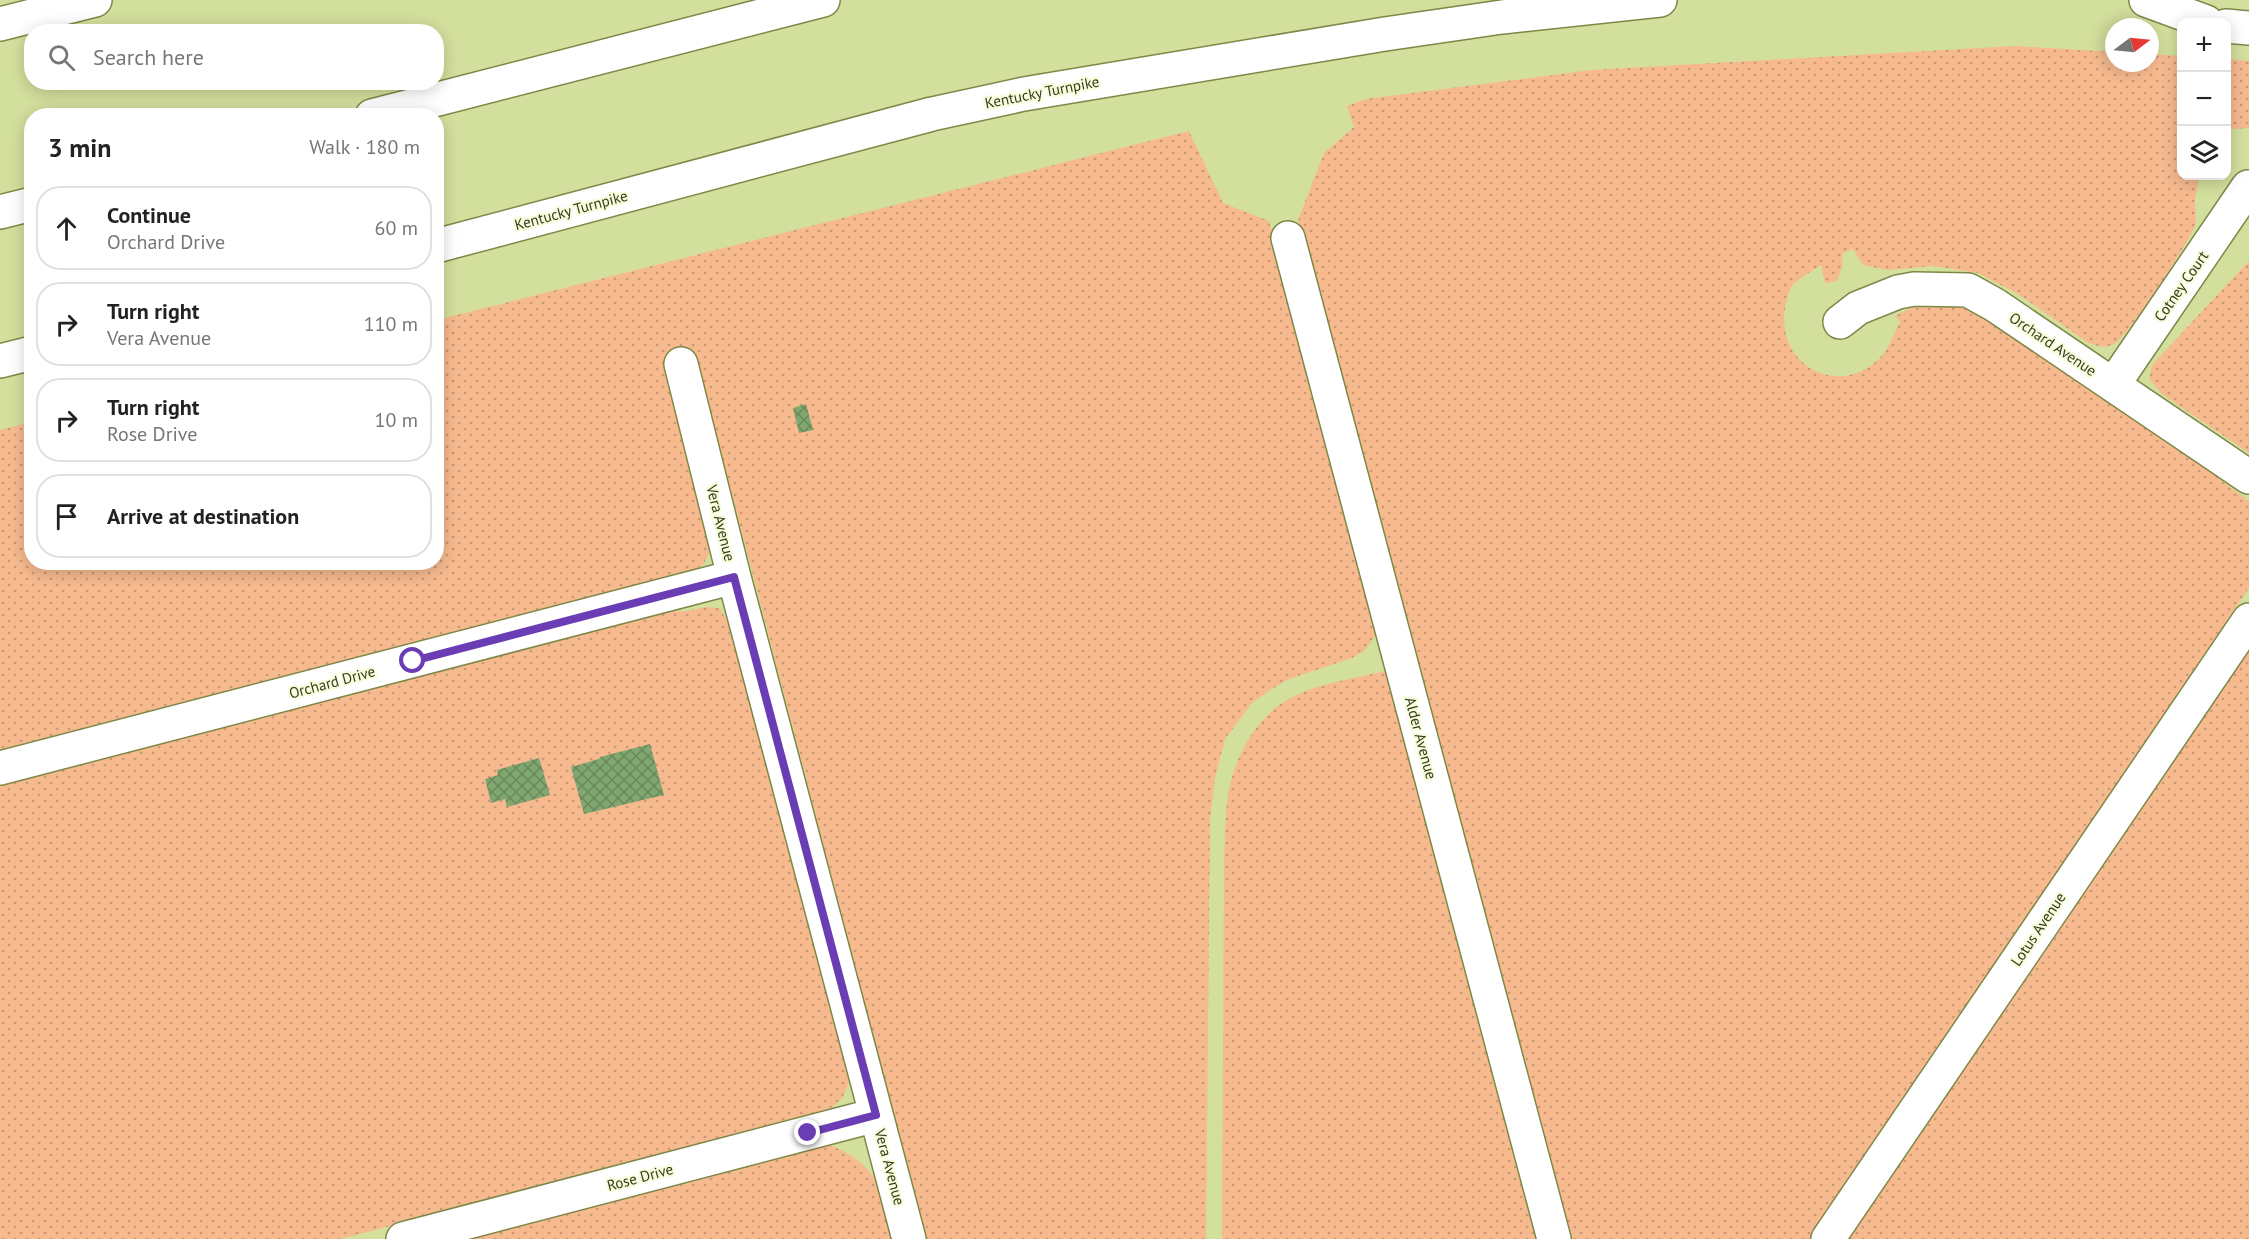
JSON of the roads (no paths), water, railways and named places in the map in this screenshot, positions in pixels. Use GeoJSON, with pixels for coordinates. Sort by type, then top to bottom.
{"type":"FeatureCollection","features":[{"type":"Feature","properties":{"kind":"main road"},"geometry":{"type":"LineString","coordinates":[[0,24],[95,0]]}},
{"type":"Feature","properties":{"kind":"main road"},"geometry":{"type":"LineString","coordinates":[[403,108],[823,0]]}},
{"type":"Feature","properties":{"kind":"main road","name":"Kentucky Turnpike"},"geometry":{"type":"LineString","coordinates":[[444,244],[932,114],[1024,94],[1385,34],[1502,17],[1660,0]]}},
{"type":"Feature","properties":{"kind":"main road"},"geometry":{"type":"LineString","coordinates":[[2146,0],[2195,18]]}},
{"type":"Feature","properties":{"kind":"main road"},"geometry":{"type":"LineString","coordinates":[[2231,26],[2249,28]]}},
{"type":"Feature","properties":{"kind":"main road","name":"Cotney Court"},"geometry":{"type":"LineString","coordinates":[[2113,384],[2248,187]]}},
{"type":"Feature","properties":{"kind":"main road"},"geometry":{"type":"LineString","coordinates":[[0,212],[24,206]]}},
{"type":"Feature","properties":{"kind":"main road","name":"Alder Avenue"},"geometry":{"type":"LineString","coordinates":[[1288,238],[1554,1239]]}},
{"type":"Feature","properties":{"kind":"main road","name":"Orchard Avenue"},"geometry":{"type":"LineString","coordinates":[[1840,322],[1858,308],[1898,292],[1914,289],[1968,290],[1995,305],[2249,477]]}},
{"type":"Feature","properties":{"kind":"main road"},"geometry":{"type":"LineString","coordinates":[[0,361],[24,355]]}},
{"type":"Feature","properties":{"kind":"main road","name":"Vera Avenue"},"geometry":{"type":"LineString","coordinates":[[681,364],[734,577],[909,1239]]}},
{"type":"Feature","properties":{"kind":"main road","name":"Orchard Drive"},"geometry":{"type":"LineString","coordinates":[[0,768],[734,577]]}},
{"type":"Feature","properties":{"kind":"main road","name":"Lotus Avenue"},"geometry":{"type":"LineString","coordinates":[[1828,1239],[2249,620]]}},
{"type":"Feature","properties":{"kind":"main road","name":"Rose Drive"},"geometry":{"type":"LineString","coordinates":[[403,1239],[876,1115]]}}]}
